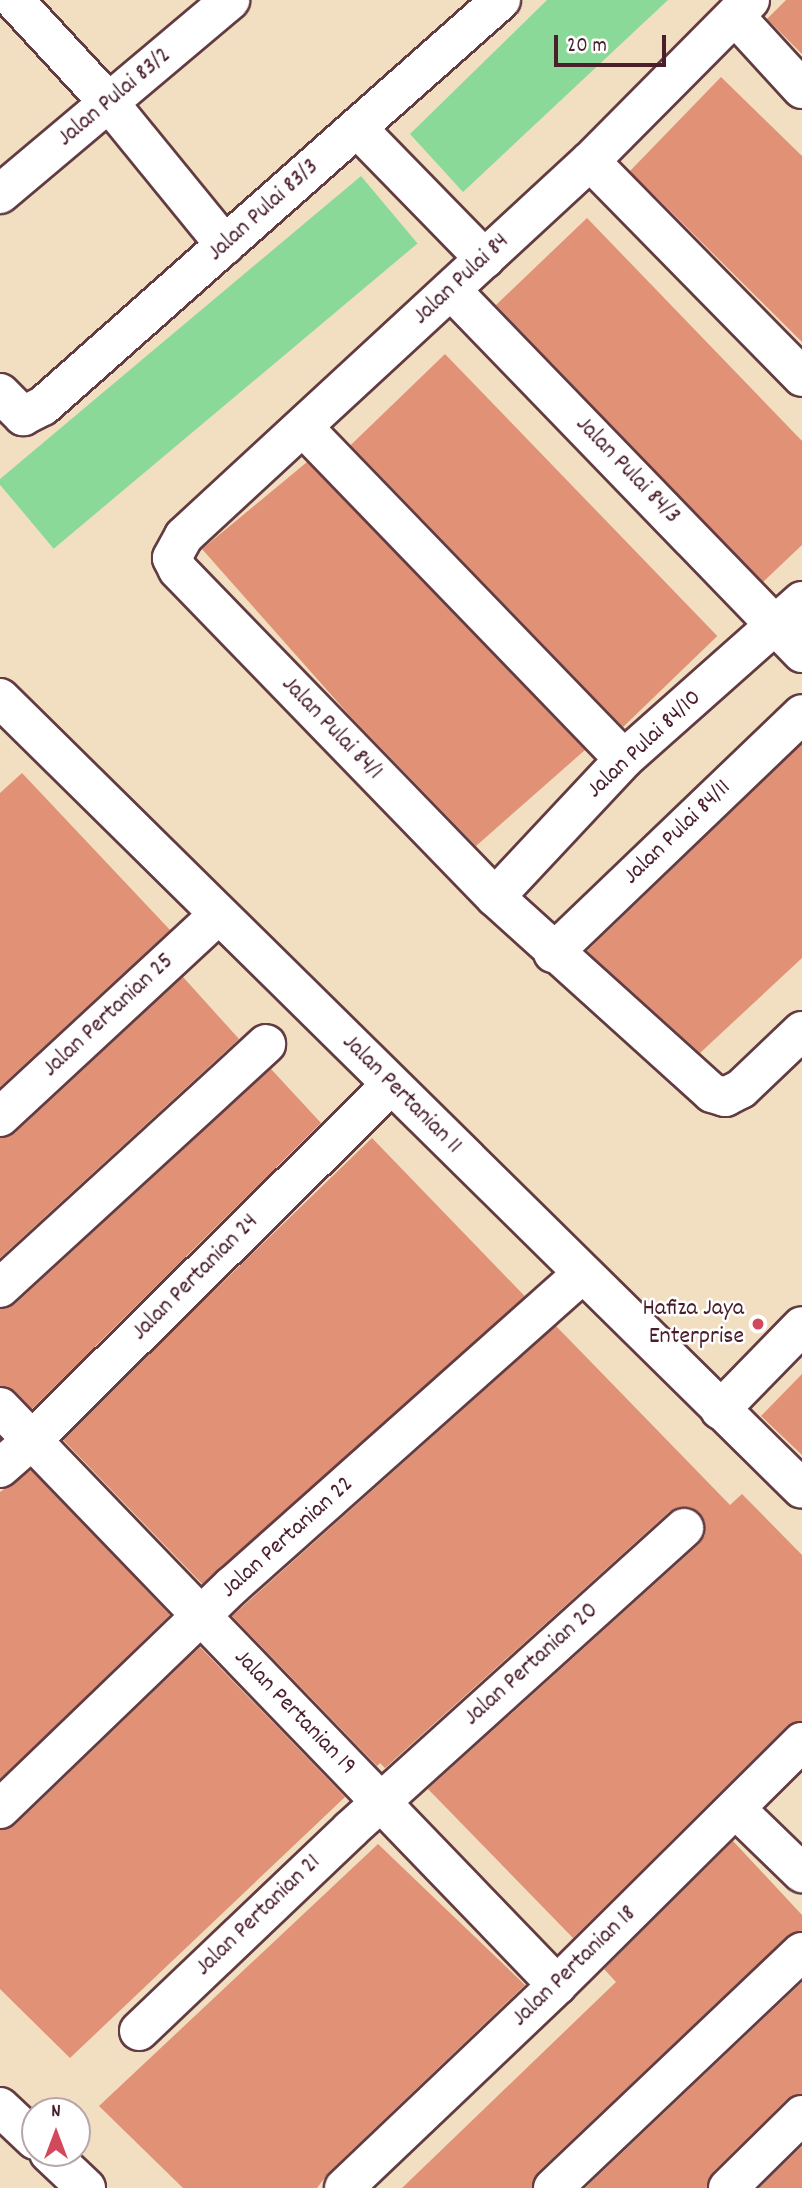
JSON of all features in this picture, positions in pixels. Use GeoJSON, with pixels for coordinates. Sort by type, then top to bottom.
{"type":"FeatureCollection","features":[{"type":"Feature","properties":{"kind":"street"},"geometry":{"type":"LineString","coordinates":[[14,0],[110,104],[225,245]]}},
{"type":"Feature","properties":{"kind":"street","name":"Jalan Pulai 83/2"},"geometry":{"type":"LineString","coordinates":[[0,194],[110,104],[230,0]]}},
{"type":"Feature","properties":{"kind":"street","name":"Jalan Pulai 83/3"},"geometry":{"type":"LineString","coordinates":[[11,405],[43,407],[498,1]]}},
{"type":"Feature","properties":{"kind":"street"},"geometry":{"type":"LineString","coordinates":[[743,8],[802,89]]}},
{"type":"Feature","properties":{"kind":"street","name":"Jalan Pulai 84"},"geometry":{"type":"LineString","coordinates":[[172,558],[184,536],[590,161],[743,8]]}},
{"type":"Feature","properties":{"kind":"street"},"geometry":{"type":"LineString","coordinates":[[357,128],[485,259]]}},
{"type":"Feature","properties":{"kind":"street"},"geometry":{"type":"LineString","coordinates":[[590,161],[802,377]]}},
{"type":"Feature","properties":{"kind":"street","name":"Jalan Pulai 84/3"},"geometry":{"type":"LineString","coordinates":[[451,290],[619,460],[789,640]]}},
{"type":"Feature","properties":{"kind":"street"},"geometry":{"type":"LineString","coordinates":[[304,428],[624,759]]}},
{"type":"Feature","properties":{"kind":"street","name":"Jalan Pulai 84/1"},"geometry":{"type":"LineString","coordinates":[[172,558],[178,570],[495,897]]}},
{"type":"Feature","properties":{"kind":"street","name":"Jalan Pulai 84/10"},"geometry":{"type":"LineString","coordinates":[[495,897],[624,759],[789,640],[802,601]]}},
{"type":"Feature","properties":{"kind":"street","name":"Jalan Pulai 84/11"},"geometry":{"type":"LineString","coordinates":[[553,953],[802,714]]}},
{"type":"Feature","properties":{"kind":"street","name":"Jalan Pertanian 11"},"geometry":{"type":"LineString","coordinates":[[6,715],[218,915],[802,1489]]}},
{"type":"Feature","properties":{"kind":"street"},"geometry":{"type":"LineString","coordinates":[[495,897],[553,953],[712,1093],[724,1097],[741,1089],[802,1031]]}},
{"type":"Feature","properties":{"kind":"street","name":"Jalan Pertanian 25"},"geometry":{"type":"LineString","coordinates":[[0,1117],[218,915]]}},
{"type":"Feature","properties":{"kind":"street"},"geometry":{"type":"LineString","coordinates":[[0,1289],[266,1044]]}},
{"type":"Feature","properties":{"kind":"street","name":"Jalan Pertanian 24"},"geometry":{"type":"LineString","coordinates":[[0,1468],[31,1441],[391,1085]]}},
{"type":"Feature","properties":{"kind":"street","name":"Jalan Pertanian 22"},"geometry":{"type":"LineString","coordinates":[[0,1809],[202,1618],[233,1585],[582,1274]]}},
{"type":"Feature","properties":{"kind":"street"},"geometry":{"type":"LineString","coordinates":[[720,1410],[802,1326]]}},
{"type":"Feature","properties":{"kind":"street","name":"Jalan Pertanian 19"},"geometry":{"type":"LineString","coordinates":[[0,1407],[557,1985]]}},
{"type":"Feature","properties":{"kind":"street","name":"Jalan Pertanian 20"},"geometry":{"type":"LineString","coordinates":[[381,1802],[684,1528]]}},
{"type":"Feature","properties":{"kind":"street","name":"Jalan Pertanian 18"},"geometry":{"type":"LineString","coordinates":[[344,2188],[737,1810],[802,1742]]}},
{"type":"Feature","properties":{"kind":"street","name":"Jalan Pertanian 21"},"geometry":{"type":"LineString","coordinates":[[139,2031],[381,1802]]}},
{"type":"Feature","properties":{"kind":"street"},"geometry":{"type":"LineString","coordinates":[[737,1810],[802,1873]]}},
{"type":"Feature","properties":{"kind":"street"},"geometry":{"type":"LineString","coordinates":[[554,2188],[802,1952]]}},
{"type":"Feature","properties":{"kind":"street"},"geometry":{"type":"LineString","coordinates":[[0,2107],[21,2127]]}},
{"type":"Feature","properties":{"kind":"street"},"geometry":{"type":"LineString","coordinates":[[728,2188],[802,2115]]}},
{"type":"Feature","properties":{"kind":"street"},"geometry":{"type":"LineString","coordinates":[[64,2167],[86,2188]]}},
{"type":"Feature","properties":{"kind":"green space"},"geometry":{"type":"Polygon","coordinates":[[[547,0],[668,0],[463,192],[410,134],[547,0]]]}},
{"type":"Feature","properties":{"kind":"green space"},"geometry":{"type":"Polygon","coordinates":[[[361,176],[418,243],[54,549],[0,485],[0,479],[361,176]]]}},
{"type":"Feature","properties":{"kind":"building"},"geometry":{"type":"Polygon","coordinates":[[[786,0],[802,0],[802,54],[767,19],[786,0]]]}},
{"type":"Feature","properties":{"kind":"building"},"geometry":{"type":"Polygon","coordinates":[[[721,77],[802,156],[802,342],[630,171],[721,77]]]}},
{"type":"Feature","properties":{"kind":"building"},"geometry":{"type":"Polygon","coordinates":[[[587,218],[802,441],[802,545],[763,582],[496,305],[587,218]]]}},
{"type":"Feature","properties":{"kind":"building"},"geometry":{"type":"Polygon","coordinates":[[[445,354],[717,636],[623,727],[351,445],[445,354]]]}},
{"type":"Feature","properties":{"kind":"building"},"geometry":{"type":"Polygon","coordinates":[[[307,462],[585,750],[476,846],[350,716],[202,549],[307,462]]]}},
{"type":"Feature","properties":{"kind":"building"},"geometry":{"type":"Polygon","coordinates":[[[802,744],[802,958],[700,1053],[587,951],[802,744]]]}},
{"type":"Feature","properties":{"kind":"building"},"geometry":{"type":"Polygon","coordinates":[[[22,773],[170,930],[0,1087],[0,793],[22,773]]]}},
{"type":"Feature","properties":{"kind":"building"},"geometry":{"type":"Polygon","coordinates":[[[183,977],[239,1039],[0,1258],[0,1138],[15,1133],[183,977]]]}},
{"type":"Feature","properties":{"kind":"building"},"geometry":{"type":"Polygon","coordinates":[[[271,1069],[321,1123],[32,1409],[15,1391],[0,1386],[0,1309],[15,1304],[271,1069]]]}},
{"type":"Feature","properties":{"kind":"building"},"geometry":{"type":"Polygon","coordinates":[[[372,1138],[525,1296],[214,1596],[61,1438],[372,1138]]]}},
{"type":"Feature","properties":{"kind":"building"},"geometry":{"type":"Polygon","coordinates":[[[556,1326],[730,1505],[742,1494],[802,1555],[802,1721],[787,1726],[573,1938],[428,1789],[699,1544],[705,1535],[705,1524],[700,1513],[690,1507],[680,1507],[669,1512],[385,1768],[380,1763],[377,1766],[232,1616],[556,1326]]]}},
{"type":"Feature","properties":{"kind":"building"},"geometry":{"type":"Polygon","coordinates":[[[802,1374],[802,1455],[761,1416],[802,1374]]]}},
{"type":"Feature","properties":{"kind":"building"},"geometry":{"type":"Polygon","coordinates":[[[31,1470],[170,1615],[0,1779],[0,1492],[31,1470]]]}},
{"type":"Feature","properties":{"kind":"building"},"geometry":{"type":"Polygon","coordinates":[[[200,1647],[345,1797],[70,2058],[0,1989],[0,1830],[15,1825],[200,1647]]]}},
{"type":"Feature","properties":{"kind":"building"},"geometry":{"type":"Polygon","coordinates":[[[733,1841],[802,1915],[802,1931],[787,1936],[538,2172],[532,2188],[402,2188],[616,1982],[604,1969],[733,1841]]]}},
{"type":"Feature","properties":{"kind":"building"},"geometry":{"type":"Polygon","coordinates":[[[378,1844],[525,1985],[329,2172],[317,2188],[183,2188],[99,2106],[378,1844]]]}},
{"type":"Feature","properties":{"kind":"building"},"geometry":{"type":"Polygon","coordinates":[[[802,1982],[802,2094],[787,2099],[713,2172],[707,2188],[585,2188],[802,1982]]]}},
{"type":"Feature","properties":{"kind":"building"},"geometry":{"type":"Polygon","coordinates":[[[802,2146],[802,2188],[759,2188],[802,2146]]]}},
{"type":"Feature","properties":{"kind":"place","name":"Hafiza Jaya Enterprise"},"geometry":{"type":"Point","coordinates":[758,1324]}}]}
